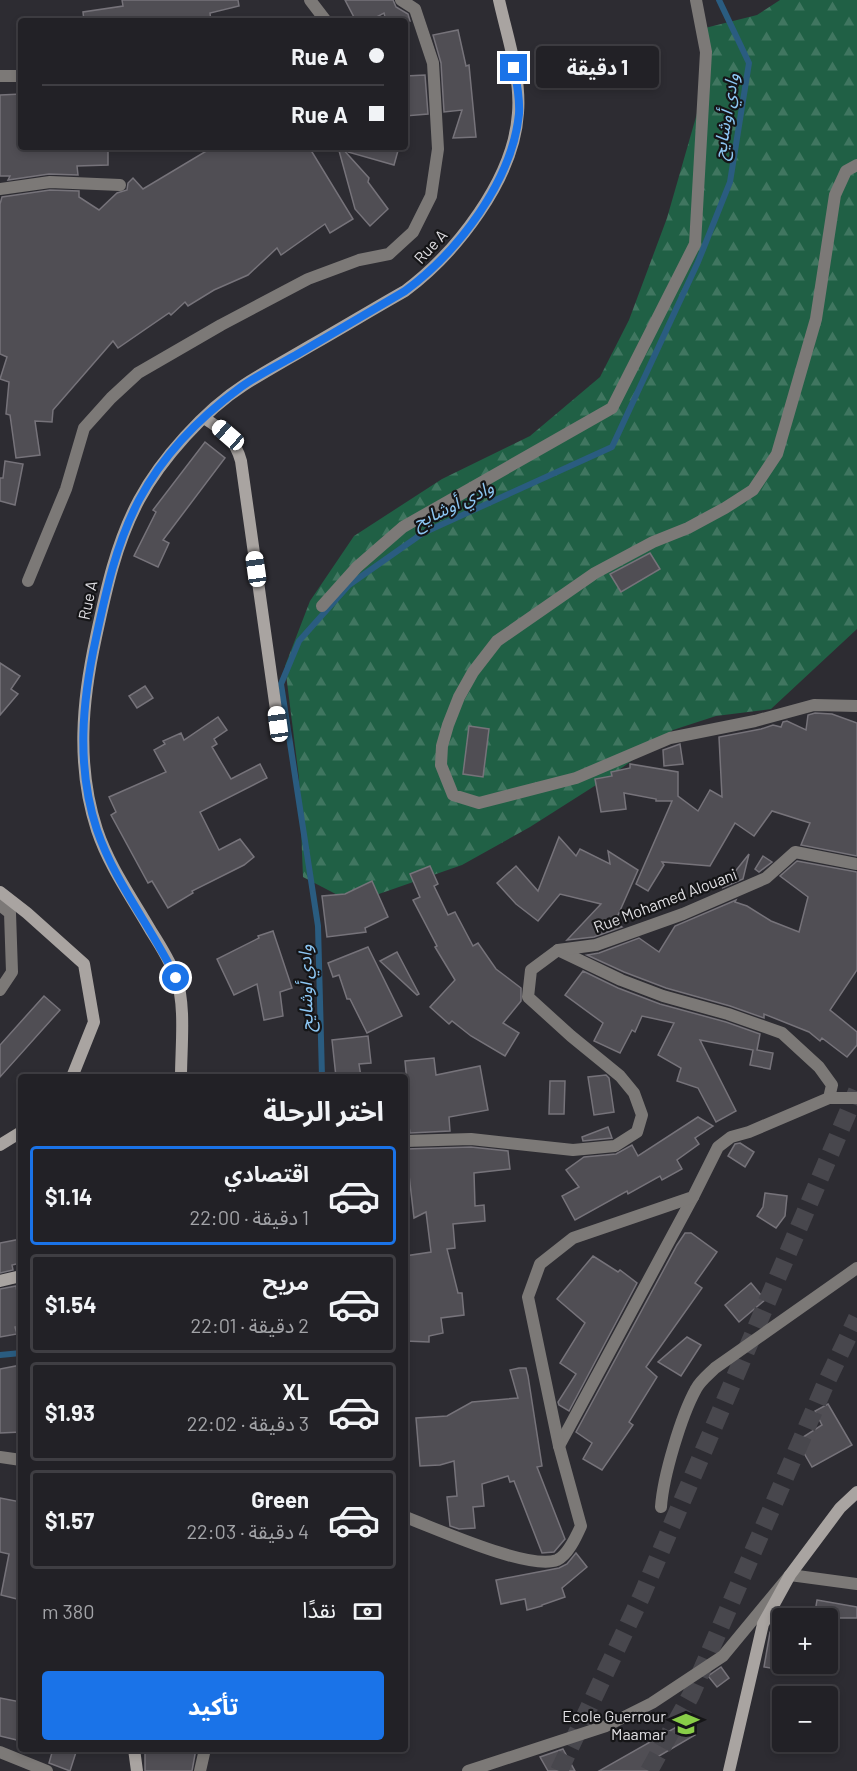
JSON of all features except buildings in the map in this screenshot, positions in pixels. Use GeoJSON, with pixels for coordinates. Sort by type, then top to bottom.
{"type":"FeatureCollection","features":[{"type":"Feature","properties":{"kind":"street"},"geometry":{"type":"LineString","coordinates":[[310,0],[324,18]]}},
{"type":"Feature","properties":{"kind":"street"},"geometry":{"type":"LineString","coordinates":[[28,581],[66,489],[84,428],[138,373],[308,279],[359,260],[389,254],[413,232],[431,196],[438,148],[433,63],[415,9],[401,0]]}},
{"type":"Feature","properties":{"kind":"street","name":"Rue A"},"geometry":{"type":"LineString","coordinates":[[181,1074],[180,1002],[176,978],[161,947],[115,870],[97,831],[83,759],[86,681],[111,570],[139,500],[161,464],[204,418],[242,386],[405,291],[423,278],[454,247],[483,206],[506,162],[519,114],[514,68],[499,0]]}},
{"type":"Feature","properties":{"kind":"street"},"geometry":{"type":"LineString","coordinates":[[322,606],[357,567],[404,527],[612,408],[695,244],[706,52],[696,0]]}},
{"type":"Feature","properties":{"kind":"street"},"geometry":{"type":"LineString","coordinates":[[0,76],[18,76]]}},
{"type":"Feature","properties":{"kind":"street"},"geometry":{"type":"LineString","coordinates":[[857,165],[846,171],[835,195],[816,319],[777,454],[753,490],[688,528],[653,542],[595,573],[496,641],[473,672],[459,697],[442,746],[441,765],[453,795],[479,803],[576,778],[670,738],[755,721],[814,705],[857,706]]}},
{"type":"Feature","properties":{"kind":"street"},"geometry":{"type":"LineString","coordinates":[[0,189],[50,182],[120,185]]}},
{"type":"Feature","properties":{"kind":"street"},"geometry":{"type":"LineString","coordinates":[[204,418],[228,435],[237,447],[241,461],[278,724]]}},
{"type":"Feature","properties":{"kind":"street","name":"Rue Mohamed Alouani"},"geometry":{"type":"LineString","coordinates":[[408,1141],[471,1139],[573,1150],[615,1146],[637,1132],[642,1115],[634,1094],[620,1076],[528,997],[531,970],[558,950],[596,945],[683,914],[766,878],[795,852],[857,864]]}},
{"type":"Feature","properties":{"kind":"street"},"geometry":{"type":"LineString","coordinates":[[0,892],[84,964],[94,1023],[73,1074]]}},
{"type":"Feature","properties":{"kind":"street"},"geometry":{"type":"LineString","coordinates":[[0,905],[10,913],[12,972],[0,990]]}},
{"type":"Feature","properties":{"kind":"street"},"geometry":{"type":"LineString","coordinates":[[558,950],[621,980],[663,996],[728,1014],[782,1034],[819,1067],[832,1085],[829,1098]]}},
{"type":"Feature","properties":{"kind":"street"},"geometry":{"type":"LineString","coordinates":[[559,1446],[718,1147],[731,1137],[749,1132],[829,1098],[857,1098]]}},
{"type":"Feature","properties":{"kind":"street"},"geometry":{"type":"LineString","coordinates":[[0,1145],[18,1134]]}},
{"type":"Feature","properties":{"kind":"street"},"geometry":{"type":"LineString","coordinates":[[408,1518],[491,1551],[540,1562],[558,1559],[571,1545],[581,1526],[559,1446],[528,1297],[540,1264],[573,1238],[693,1197]]}},
{"type":"Feature","properties":{"kind":"street"},"geometry":{"type":"LineString","coordinates":[[661,1507],[666,1478],[680,1429],[697,1387],[715,1368],[857,1268]]}},
{"type":"Feature","properties":{"kind":"street"},"geometry":{"type":"LineString","coordinates":[[0,1281],[18,1277]]}},
{"type":"Feature","properties":{"kind":"street"},"geometry":{"type":"LineString","coordinates":[[0,1457],[18,1460]]}},
{"type":"Feature","properties":{"kind":"street"},"geometry":{"type":"LineString","coordinates":[[468,1771],[606,1726],[652,1703],[723,1656],[790,1575],[840,1509],[857,1492]]}},
{"type":"Feature","properties":{"kind":"street"},"geometry":{"type":"LineString","coordinates":[[790,1575],[857,1584]]}},
{"type":"Feature","properties":{"kind":"street"},"geometry":{"type":"LineString","coordinates":[[729,1771],[763,1624],[790,1575]]}},
{"type":"Feature","properties":{"kind":"street"},"geometry":{"type":"LineString","coordinates":[[0,1752],[47,1771]]}},
{"type":"Feature","properties":{"kind":"street"},"geometry":{"type":"LineString","coordinates":[[134,1752],[137,1771]]}},
{"type":"Feature","properties":{"kind":"street"},"geometry":{"type":"LineString","coordinates":[[200,1771],[204,1752]]}},
{"type":"Feature","properties":{"kind":"green space"},"geometry":{"type":"Polygon","coordinates":[[[780,0],[857,0],[857,629],[771,709],[716,716],[673,730],[615,773],[530,827],[462,865],[353,903],[303,877],[299,778],[285,666],[310,601],[354,536],[442,479],[530,436],[600,377],[629,320],[667,218],[700,103],[701,29],[757,15],[780,0]]]}},
{"type":"Feature","properties":{"kind":"waterway","name":"وادي أوشايح"},"geometry":{"type":"LineString","coordinates":[[322,1074],[318,926],[281,684],[299,641],[349,585],[423,533],[612,447],[698,262],[730,182],[749,63],[719,0]]}},
{"type":"Feature","properties":{"kind":"waterway"},"geometry":{"type":"LineString","coordinates":[[0,1355],[18,1353]]}},
{"type":"Feature","properties":{"kind":"tunnel"},"geometry":{"type":"LineString","coordinates":[[559,1771],[642,1595],[857,1091]]}},
{"type":"Feature","properties":{"kind":"tunnel"},"geometry":{"type":"LineString","coordinates":[[649,1771],[691,1695],[825,1385],[857,1318]]}},
{"type":"Feature","properties":{"kind":"place","name":"Ecole Guerrour Maamar"},"geometry":{"type":"Point","coordinates":[686,1724]}},
{"type":"Feature","properties":{"kind":"route"},"geometry":{"type":"LineString","coordinates":[[176,978],[161,947],[115,870],[97,831],[83,759],[86,681],[111,570],[124,533],[139,500],[161,464],[204,418],[242,386],[405,291],[423,278],[454,247],[496,183],[513,142],[519,114],[514,68]]}}]}
